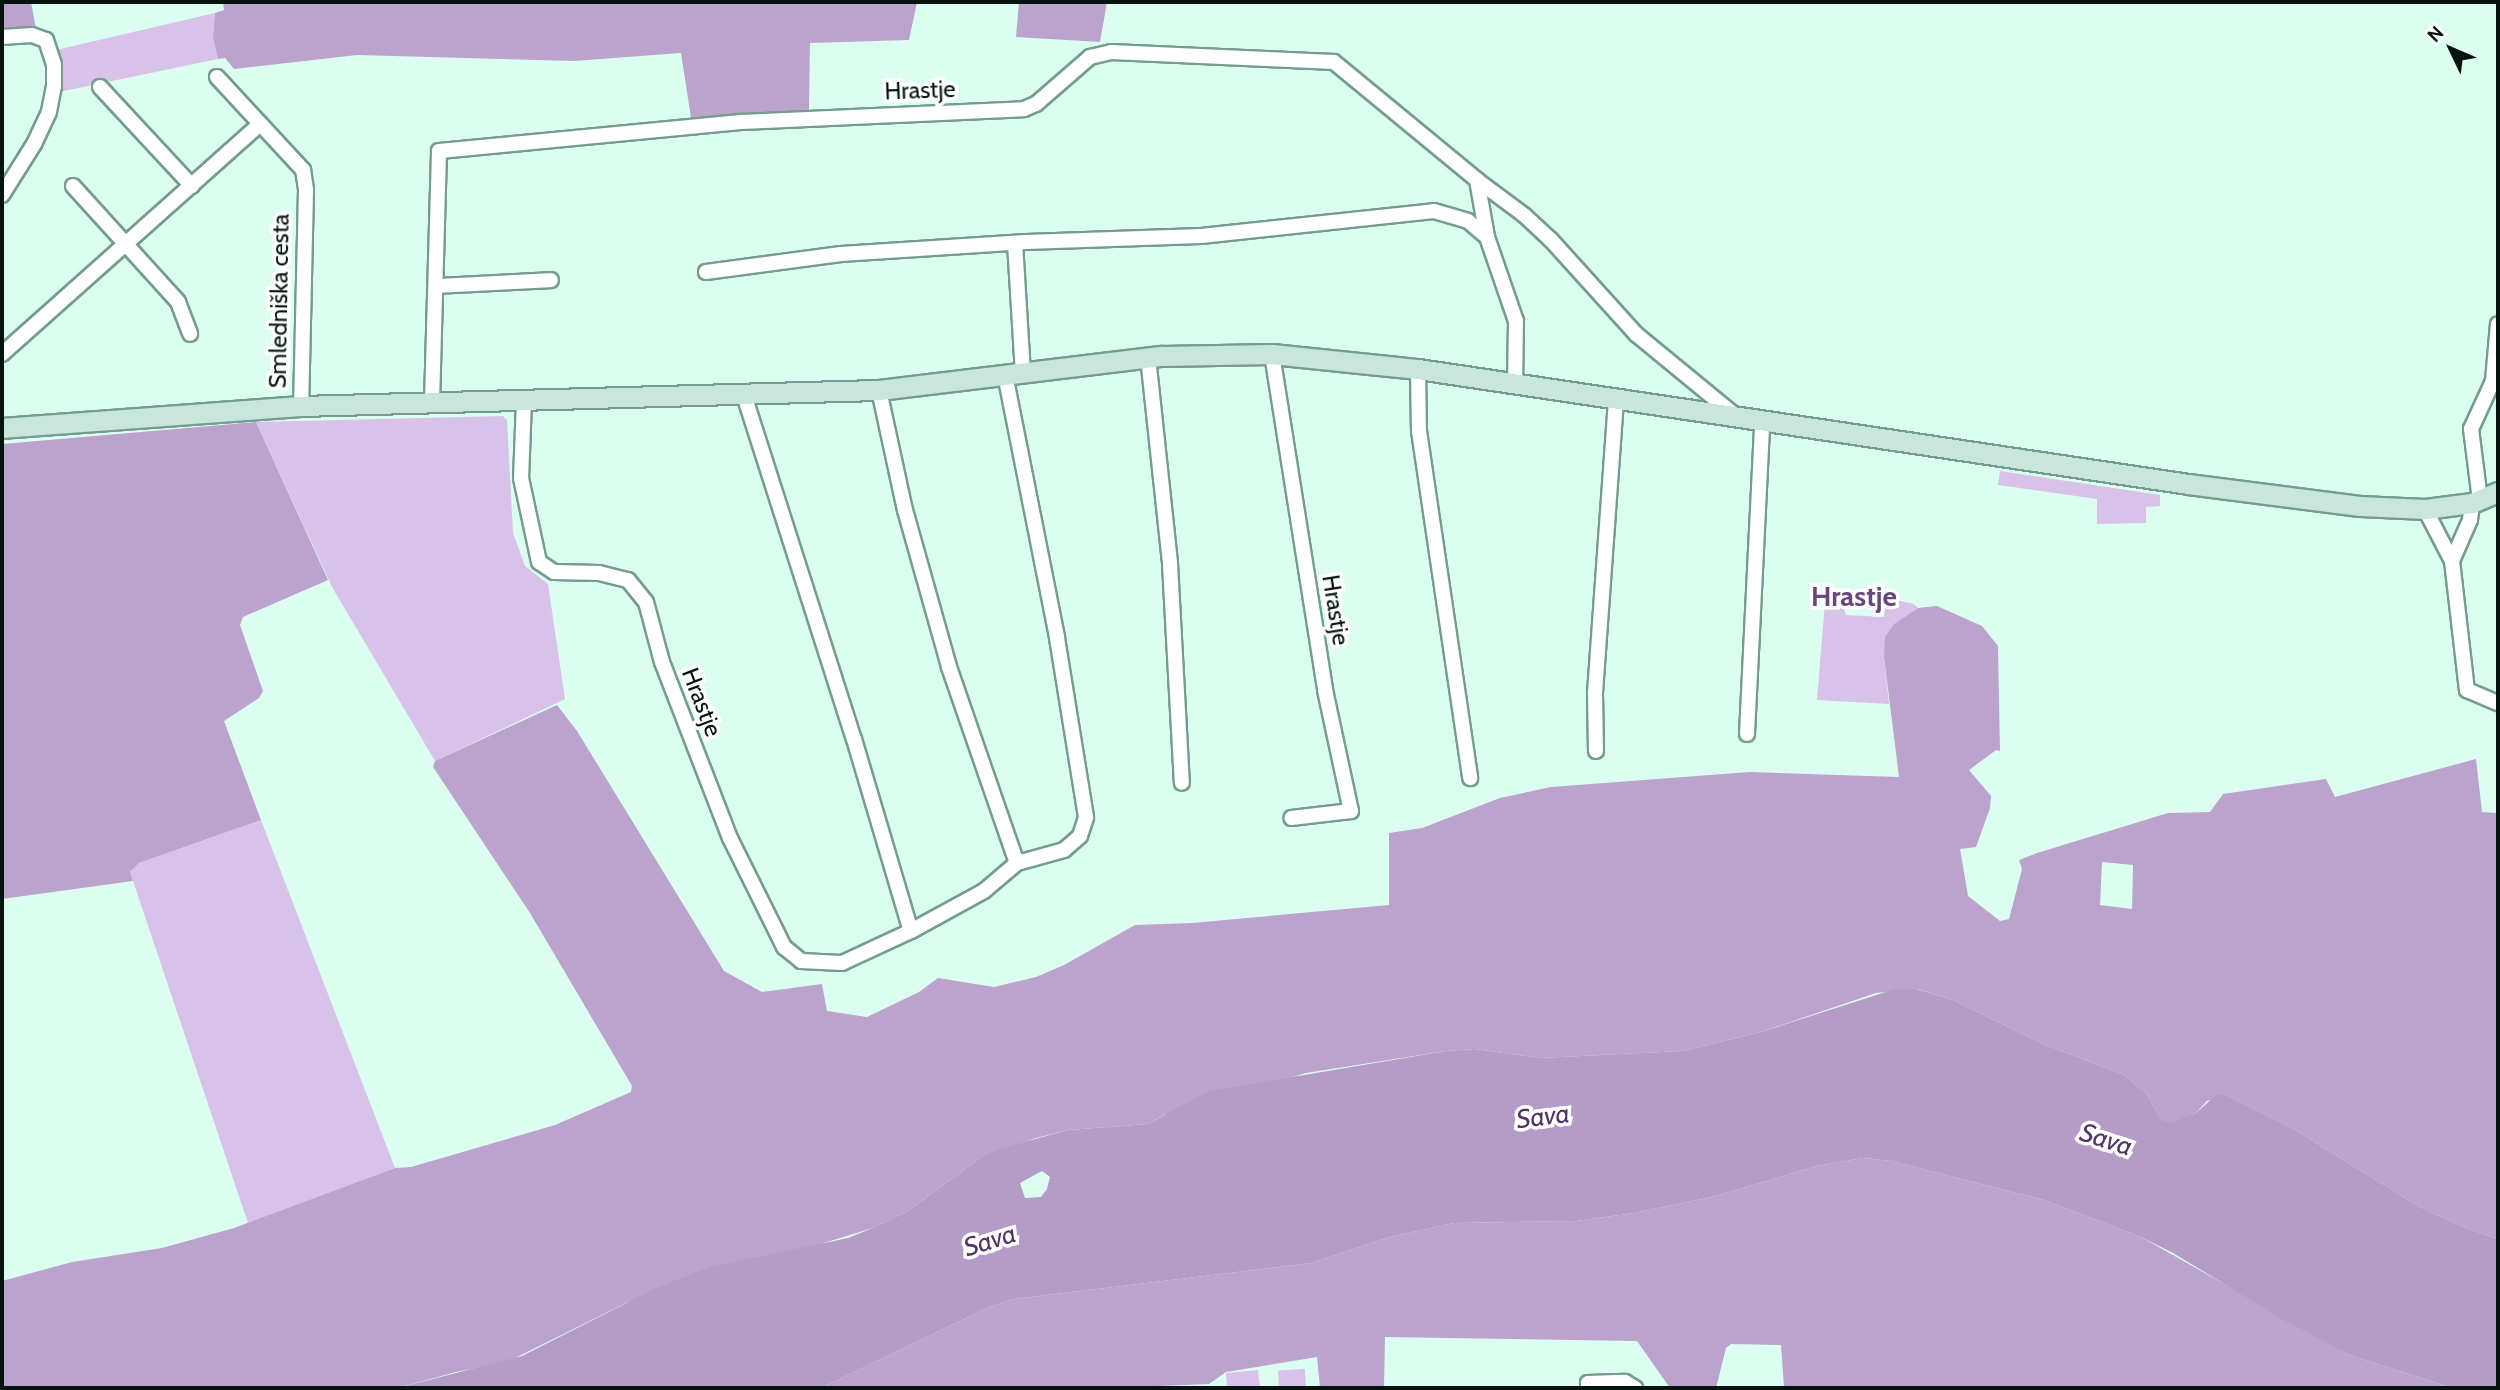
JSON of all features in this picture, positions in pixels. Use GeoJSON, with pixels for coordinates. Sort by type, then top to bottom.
{"type":"FeatureCollection","features":[{"type":"Feature","properties":{"kind":"street"},"geometry":{"type":"LineString","coordinates":[[2,37],[33,34],[46,40],[54,64],[54,86],[49,112],[34,144],[2,195]]}},
{"type":"Feature","properties":{"kind":"street","name":"Hrastje"},"geometry":{"type":"LineString","coordinates":[[432,403],[439,151],[742,122],[1024,109],[1036,104],[1090,57],[1111,52],[1334,62],[1477,180],[1524,215],[1551,240],[1636,334],[1738,418]]}},
{"type":"Feature","properties":{"kind":"street","name":"Smledniška cesta"},"geometry":{"type":"LineString","coordinates":[[2,428],[301,405],[303,170],[217,77]]}},
{"type":"Feature","properties":{"kind":"street"},"geometry":{"type":"LineString","coordinates":[[100,87],[192,186]]}},
{"type":"Feature","properties":{"kind":"street"},"geometry":{"type":"LineString","coordinates":[[2,355],[260,124]]}},
{"type":"Feature","properties":{"kind":"street"},"geometry":{"type":"LineString","coordinates":[[1477,180],[1488,237],[1516,321],[1515,385]]}},
{"type":"Feature","properties":{"kind":"street"},"geometry":{"type":"LineString","coordinates":[[73,186],[178,302],[190,334]]}},
{"type":"Feature","properties":{"kind":"street"},"geometry":{"type":"LineString","coordinates":[[706,272],[841,254],[1015,243],[1201,236],[1434,211],[1468,221],[1488,237]]}},
{"type":"Feature","properties":{"kind":"street","name":"Hrastje"},"geometry":{"type":"LineString","coordinates":[[524,401],[521,478],[539,562],[554,572],[599,573],[628,580],[646,602],[662,662],[730,838],[784,947],[801,961],[842,963],[911,931],[984,891],[1017,863],[1065,850],[1080,836],[1086,817],[1014,374],[1015,243]]}},
{"type":"Feature","properties":{"kind":"street"},"geometry":{"type":"LineString","coordinates":[[437,286],[551,280]]}},
{"type":"Feature","properties":{"kind":"street"},"geometry":{"type":"LineString","coordinates":[[2452,561],[2476,501],[2471,429],[2493,381],[2498,324]]}},
{"type":"Feature","properties":{"kind":"street"},"geometry":{"type":"LineString","coordinates":[[301,405],[744,396],[879,390],[1148,357],[1208,353],[1272,354],[1418,369],[2188,484],[2360,506],[2425,509],[2476,501],[2498,492]]}},
{"type":"Feature","properties":{"kind":"street","name":"Hrastje"},"geometry":{"type":"LineString","coordinates":[[1272,354],[1325,690],[1352,811],[1291,818]]}},
{"type":"Feature","properties":{"kind":"street"},"geometry":{"type":"LineString","coordinates":[[1148,357],[1170,564],[1182,783]]}},
{"type":"Feature","properties":{"kind":"street"},"geometry":{"type":"LineString","coordinates":[[1418,369],[1419,431],[1470,778]]}},
{"type":"Feature","properties":{"kind":"street"},"geometry":{"type":"LineString","coordinates":[[879,390],[905,510],[949,667],[1017,863]]}},
{"type":"Feature","properties":{"kind":"street"},"geometry":{"type":"LineString","coordinates":[[744,396],[854,739],[911,931]]}},
{"type":"Feature","properties":{"kind":"street"},"geometry":{"type":"LineString","coordinates":[[1596,751],[1595,693],[1616,400]]}},
{"type":"Feature","properties":{"kind":"street"},"geometry":{"type":"LineString","coordinates":[[1747,734],[1762,422]]}},
{"type":"Feature","properties":{"kind":"street"},"geometry":{"type":"LineString","coordinates":[[2425,509],[2452,561],[2467,690],[2498,704]]}},
{"type":"Feature","properties":{"kind":"street"},"geometry":{"type":"LineString","coordinates":[[1588,1388],[1588,1383],[1625,1382],[1635,1388]]}},
{"type":"Feature","properties":{"kind":"shaded area"},"geometry":{"type":"Polygon","coordinates":[[[2,2],[31,2],[36,29],[2,29],[2,2]]]}},
{"type":"Feature","properties":{"kind":"shaded area"},"geometry":{"type":"Polygon","coordinates":[[[223,2],[917,2],[909,40],[810,43],[809,110],[691,118],[681,53],[574,61],[357,55],[234,69],[225,58],[218,59],[213,38],[215,13],[224,10],[223,2]]]}},
{"type":"Feature","properties":{"kind":"shaded area"},"geometry":{"type":"Polygon","coordinates":[[[1019,2],[1107,2],[1100,42],[1016,37],[1019,2]]]}},
{"type":"Feature","properties":{"kind":"shaded area"},"geometry":{"type":"Polygon","coordinates":[[[215,13],[213,38],[218,59],[59,92],[56,50],[215,13]]]}},
{"type":"Feature","properties":{"kind":"shaded area"},"geometry":{"type":"Polygon","coordinates":[[[503,416],[507,420],[513,533],[525,566],[548,584],[565,699],[435,761],[332,587],[256,422],[503,416]]]}},
{"type":"Feature","properties":{"kind":"shaded area"},"geometry":{"type":"Polygon","coordinates":[[[256,422],[328,580],[243,617],[240,625],[263,691],[259,698],[224,721],[261,820],[139,863],[130,872],[133,881],[2,899],[2,444],[256,422]]]}},
{"type":"Feature","properties":{"kind":"shaded area"},"geometry":{"type":"Polygon","coordinates":[[[2000,471],[2160,495],[2160,506],[2146,507],[2146,523],[2097,524],[2097,499],[1998,485],[2000,471]]]}},
{"type":"Feature","properties":{"kind":"shaded area"},"geometry":{"type":"Polygon","coordinates":[[[1886,598],[1914,604],[1918,608],[1894,624],[1884,657],[1889,704],[1817,700],[1825,602],[1842,604],[1846,615],[1884,617],[1886,598]]]}},
{"type":"Feature","properties":{"kind":"shaded area"},"geometry":{"type":"Polygon","coordinates":[[[1937,606],[1982,626],[1998,646],[2000,751],[1996,750],[1969,770],[1991,796],[1990,808],[1976,847],[1960,849],[1968,896],[2000,921],[2009,919],[2022,869],[2019,860],[2037,853],[2168,813],[2210,812],[2223,794],[2326,779],[2335,797],[2476,759],[2482,812],[2498,813],[2498,1239],[2463,1227],[2418,1206],[2289,1126],[2227,1095],[2207,1101],[2196,1113],[2170,1124],[2161,1119],[2146,1093],[2124,1075],[2041,1043],[1953,1000],[1918,989],[1876,993],[1761,1032],[1682,1051],[1541,1058],[1474,1049],[1446,1051],[1306,1073],[1164,1115],[1148,1124],[1068,1130],[1036,1138],[980,1158],[908,1211],[873,1228],[626,1303],[507,1362],[456,1372],[398,1388],[2,1388],[2,1281],[72,1262],[162,1248],[234,1228],[395,1168],[411,1167],[555,1125],[631,1092],[632,1086],[530,913],[433,767],[435,761],[557,705],[577,731],[724,971],[762,992],[822,984],[827,1011],[867,1017],[919,992],[938,978],[994,987],[1036,977],[1064,965],[1135,925],[1192,923],[1389,905],[1389,833],[1422,828],[1500,798],[1551,787],[1750,772],[1899,777],[1884,657],[1885,637],[1894,624],[1918,608],[1937,606]],[[2102,862],[2100,905],[2132,909],[2133,865],[2102,862]]]}},
{"type":"Feature","properties":{"kind":"shaded area"},"geometry":{"type":"Polygon","coordinates":[[[261,820],[395,1168],[248,1223],[130,872],[139,863],[261,820]]]}},
{"type":"Feature","properties":{"kind":"shaded area"},"geometry":{"type":"Polygon","coordinates":[[[1863,1158],[1891,1161],[2044,1200],[2141,1237],[2350,1355],[2452,1388],[1784,1388],[1781,1345],[1731,1344],[1726,1348],[1716,1388],[1670,1388],[1637,1341],[1385,1337],[1384,1388],[1320,1388],[1317,1357],[1226,1372],[1209,1384],[1114,1388],[821,1388],[987,1308],[1013,1299],[1312,1263],[1390,1237],[1454,1223],[1576,1221],[1634,1213],[1712,1197],[1817,1166],[1863,1158]]]}},
{"type":"Feature","properties":{"kind":"shaded area"},"geometry":{"type":"Polygon","coordinates":[[[1305,1369],[1306,1388],[1279,1388],[1278,1370],[1305,1369]]]}},
{"type":"Feature","properties":{"kind":"shaded area"},"geometry":{"type":"Polygon","coordinates":[[[1258,1370],[1260,1388],[1227,1388],[1226,1373],[1258,1370]]]}},
{"type":"Feature","properties":{"kind":"water","name":"Sava"},"geometry":{"type":"Polygon","coordinates":[[[1895,989],[1917,989],[1953,1000],[2041,1043],[2124,1075],[2146,1093],[2161,1119],[2170,1123],[2196,1113],[2216,1095],[2227,1095],[2289,1126],[2418,1206],[2463,1227],[2498,1239],[2498,1388],[2452,1388],[2350,1355],[2282,1319],[2173,1253],[2141,1237],[2044,1200],[1891,1161],[1863,1158],[1817,1166],[1712,1197],[1634,1213],[1576,1221],[1454,1223],[1390,1237],[1312,1263],[1013,1299],[987,1308],[821,1388],[398,1388],[522,1356],[656,1288],[710,1267],[848,1238],[908,1211],[980,1158],[999,1149],[1068,1130],[1148,1124],[1209,1091],[1446,1051],[1474,1049],[1541,1058],[1682,1051],[1761,1032],[1895,989]],[[1042,1171],[1020,1183],[1025,1198],[1041,1197],[1047,1189],[1050,1177],[1042,1171]]]}},
{"type":"Feature","properties":{"kind":"district","name":"Hrastje"},"geometry":{"type":"Point","coordinates":[1854,596]}}]}
